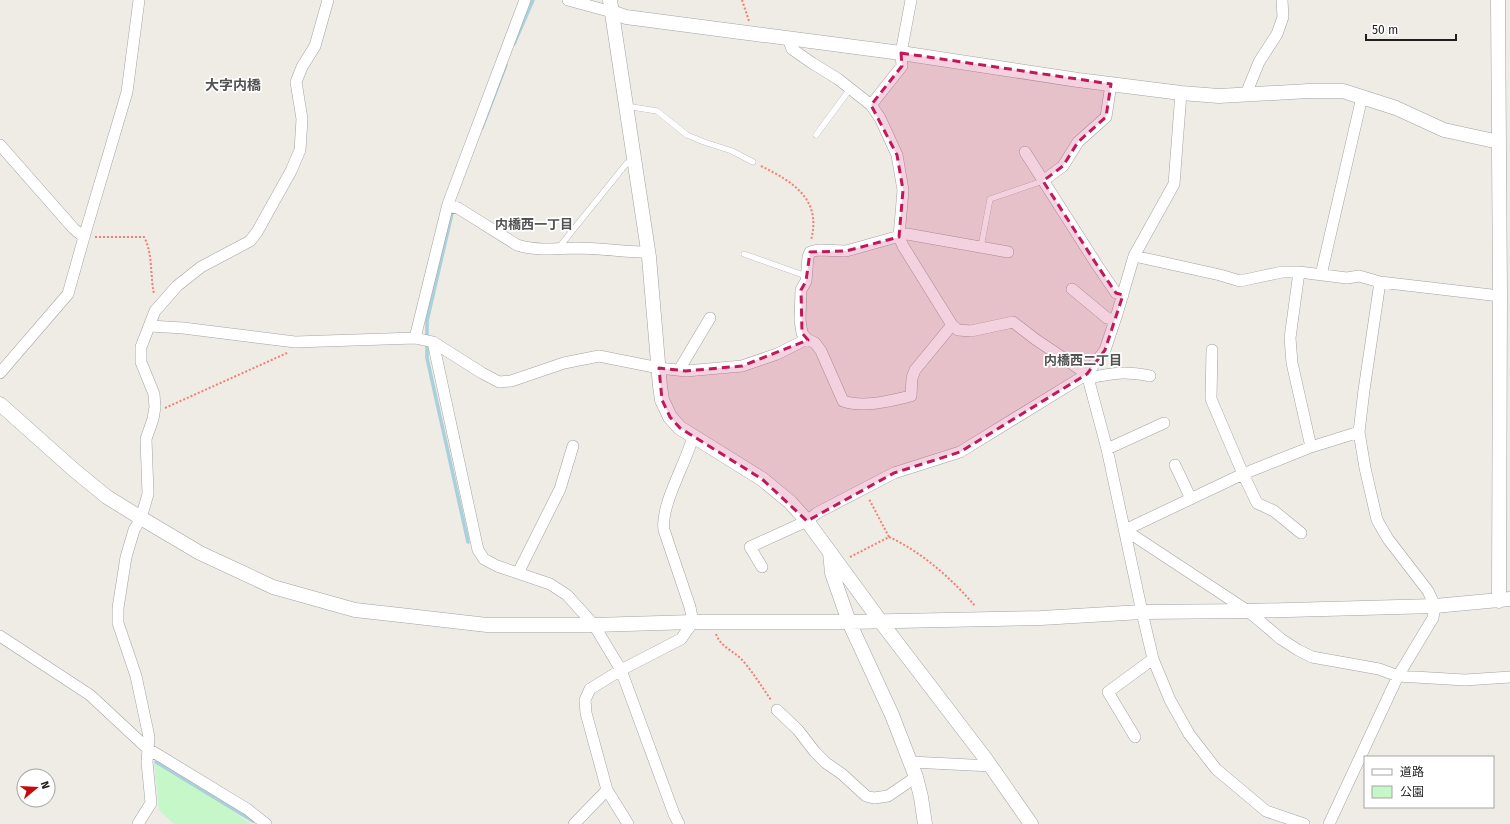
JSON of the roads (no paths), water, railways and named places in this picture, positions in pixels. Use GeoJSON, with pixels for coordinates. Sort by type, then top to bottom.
{"type":"FeatureCollection","features":[{"type":"Feature","properties":{"kind":"street"},"geometry":{"type":"LineString","coordinates":[[0,373],[68,294],[127,92],[139,0]]}},
{"type":"Feature","properties":{"kind":"street"},"geometry":{"type":"LineString","coordinates":[[138,824],[151,803],[147,762],[149,737],[136,676],[118,623],[118,608],[126,557],[134,530],[141,518],[148,494],[146,439],[156,407],[154,394],[141,362],[142,347],[155,311],[177,286],[201,268],[250,241],[257,232],[291,171],[300,150],[302,135],[302,119],[296,82],[302,67],[315,46],[328,0]]}},
{"type":"Feature","properties":{"kind":"street"},"geometry":{"type":"LineString","coordinates":[[415,338],[448,206],[525,0]]}},
{"type":"Feature","properties":{"kind":"street"},"geometry":{"type":"LineString","coordinates":[[568,0],[611,6],[626,17],[901,53],[1181,93],[1219,96],[1309,90],[1343,91],[1396,108],[1444,130],[1499,142]]}},
{"type":"Feature","properties":{"kind":"street"},"geometry":{"type":"LineString","coordinates":[[871,105],[902,66],[901,53],[911,0]]}},
{"type":"Feature","properties":{"kind":"street"},"geometry":{"type":"LineString","coordinates":[[1246,94],[1259,62],[1279,28],[1283,17],[1282,0]]}},
{"type":"Feature","properties":{"kind":"street"},"geometry":{"type":"LineString","coordinates":[[0,404],[74,470],[107,496],[141,518],[200,552],[273,587],[355,610],[487,625],[594,625],[693,622],[881,622],[980,620],[1142,612],[1435,606],[1505,600],[1500,296],[1505,176],[1499,142],[1498,0]]}},
{"type":"Feature","properties":{"kind":"street"},"geometry":{"type":"LineString","coordinates":[[611,6],[648,250],[662,400],[670,417],[680,428],[693,437],[762,479],[790,502],[807,520],[881,622],[991,766],[1031,824]]}},
{"type":"Feature","properties":{"kind":"street"},"geometry":{"type":"LineString","coordinates":[[788,38],[792,49],[812,64],[838,79],[850,88],[871,105],[880,118],[897,155],[903,190],[899,237],[952,326],[958,330],[971,330],[1013,322],[1088,376],[1107,449],[1153,659],[1170,700],[1189,734],[1216,769],[1266,811],[1304,824]]}},
{"type":"Feature","properties":{"kind":"street"},"geometry":{"type":"LineString","coordinates":[[1043,181],[1063,166],[1078,142],[1106,117],[1111,84]]}},
{"type":"Feature","properties":{"kind":"street"},"geometry":{"type":"LineString","coordinates":[[1088,376],[1104,350],[1123,295],[1134,256],[1174,184],[1181,93]]}},
{"type":"Feature","properties":{"kind":"street"},"geometry":{"type":"LineString","coordinates":[[1321,275],[1362,97]]}},
{"type":"Feature","properties":{"kind":"street"},"geometry":{"type":"LineString","coordinates":[[0,145],[74,229],[84,237]]}},
{"type":"Feature","properties":{"kind":"street"},"geometry":{"type":"LineString","coordinates":[[1025,152],[1116,293],[1123,295]]}},
{"type":"Feature","properties":{"kind":"street"},"geometry":{"type":"LineString","coordinates":[[448,206],[458,208],[517,245],[527,248],[577,248],[641,252],[648,250]]}},
{"type":"Feature","properties":{"kind":"street"},"geometry":{"type":"LineString","coordinates":[[952,326],[915,370],[912,378],[911,396],[876,403],[851,404],[843,401],[821,351],[802,333],[800,320],[801,290],[806,281],[808,257],[810,252],[818,250],[846,251],[907,234],[1008,252]]}},
{"type":"Feature","properties":{"kind":"street"},"geometry":{"type":"LineString","coordinates":[[1134,256],[1220,275],[1240,281],[1282,272],[1299,272],[1347,278],[1359,276],[1380,282],[1500,296]]}},
{"type":"Feature","properties":{"kind":"street"},"geometry":{"type":"LineString","coordinates":[[1299,272],[1290,338],[1292,363],[1311,446]]}},
{"type":"Feature","properties":{"kind":"street"},"geometry":{"type":"LineString","coordinates":[[1329,824],[1398,676],[1433,618],[1435,606],[1428,591],[1388,539],[1377,520],[1365,468],[1359,432],[1380,282]]}},
{"type":"Feature","properties":{"kind":"street"},"geometry":{"type":"LineString","coordinates":[[1072,289],[1107,318],[1115,320]]}},
{"type":"Feature","properties":{"kind":"street"},"geometry":{"type":"LineString","coordinates":[[679,370],[710,318]]}},
{"type":"Feature","properties":{"kind":"street"},"geometry":{"type":"LineString","coordinates":[[150,326],[183,328],[302,342],[415,338],[433,342],[499,382],[511,381],[564,363],[599,356],[659,368],[686,371],[742,366],[777,354],[807,339]]}},
{"type":"Feature","properties":{"kind":"street"},"geometry":{"type":"LineString","coordinates":[[433,342],[478,550],[484,559],[497,566],[550,584],[567,595],[594,625],[621,670],[679,824]]}},
{"type":"Feature","properties":{"kind":"street"},"geometry":{"type":"LineString","coordinates":[[1212,350],[1211,400],[1257,503],[1274,511],[1302,533]]}},
{"type":"Feature","properties":{"kind":"street"},"geometry":{"type":"LineString","coordinates":[[762,567],[750,547],[807,520],[817,513],[894,473],[960,452],[1088,376],[1131,373],[1150,376]]}},
{"type":"Feature","properties":{"kind":"street"},"geometry":{"type":"LineString","coordinates":[[1107,449],[1164,423]]}},
{"type":"Feature","properties":{"kind":"street"},"geometry":{"type":"LineString","coordinates":[[1125,530],[1243,474],[1311,446],[1359,432]]}},
{"type":"Feature","properties":{"kind":"street"},"geometry":{"type":"LineString","coordinates":[[628,824],[607,790],[586,713],[585,700],[590,689],[621,670],[681,639],[693,622],[690,607],[662,521],[666,507],[689,452],[693,437]]}},
{"type":"Feature","properties":{"kind":"street"},"geometry":{"type":"LineString","coordinates":[[518,573],[560,489],[573,446]]}},
{"type":"Feature","properties":{"kind":"street"},"geometry":{"type":"LineString","coordinates":[[1175,465],[1191,499]]}},
{"type":"Feature","properties":{"kind":"street"},"geometry":{"type":"LineString","coordinates":[[1125,530],[1248,611],[1281,639],[1312,657],[1379,668],[1398,676],[1465,680],[1510,677]]}},
{"type":"Feature","properties":{"kind":"street"},"geometry":{"type":"LineString","coordinates":[[830,551],[832,573],[849,622],[892,715],[916,777],[921,796],[925,824]]}},
{"type":"Feature","properties":{"kind":"street"},"geometry":{"type":"LineString","coordinates":[[0,636],[90,695],[148,749],[247,809],[266,824]]}},
{"type":"Feature","properties":{"kind":"street"},"geometry":{"type":"LineString","coordinates":[[1135,737],[1108,692],[1153,659]]}},
{"type":"Feature","properties":{"kind":"street"},"geometry":{"type":"LineString","coordinates":[[777,710],[798,730],[815,752],[826,763],[842,774],[866,796],[874,798],[888,796],[916,777]]}},
{"type":"Feature","properties":{"kind":"street"},"geometry":{"type":"LineString","coordinates":[[910,762],[991,766]]}},
{"type":"Feature","properties":{"kind":"street"},"geometry":{"type":"LineString","coordinates":[[574,824],[607,790]]}},
{"type":"Feature","properties":{"kind":"lane"},"geometry":{"type":"LineString","coordinates":[[816,135],[850,88]]}},
{"type":"Feature","properties":{"kind":"lane"},"geometry":{"type":"LineString","coordinates":[[626,106],[657,110],[687,135],[732,152],[753,162]]}},
{"type":"Feature","properties":{"kind":"lane"},"geometry":{"type":"LineString","coordinates":[[560,249],[560,246],[627,163],[634,162]]}},
{"type":"Feature","properties":{"kind":"lane"},"geometry":{"type":"LineString","coordinates":[[980,247],[990,199],[1043,181]]}},
{"type":"Feature","properties":{"kind":"lane"},"geometry":{"type":"LineString","coordinates":[[744,254],[806,276]]}},
{"type":"Feature","properties":{"kind":"waterway"},"geometry":{"type":"LineString","coordinates":[[514,44],[533,0]]}},
{"type":"Feature","properties":{"kind":"waterway"},"geometry":{"type":"LineString","coordinates":[[482,128],[506,65]]}},
{"type":"Feature","properties":{"kind":"waterway"},"geometry":{"type":"LineString","coordinates":[[453,209],[427,321],[427,358],[468,542]]}},
{"type":"Feature","properties":{"kind":"waterway"},"geometry":{"type":"LineString","coordinates":[[156,762],[253,821]]}},
{"type":"Feature","properties":{"kind":"district","name":"大字内橋"},"geometry":{"type":"Point","coordinates":[233,85]}},
{"type":"Feature","properties":{"kind":"district","name":"内橋西一丁目"},"geometry":{"type":"Point","coordinates":[534,224]}},
{"type":"Feature","properties":{"kind":"district","name":"内橋西二丁目"},"geometry":{"type":"Point","coordinates":[1083,360]}}]}
